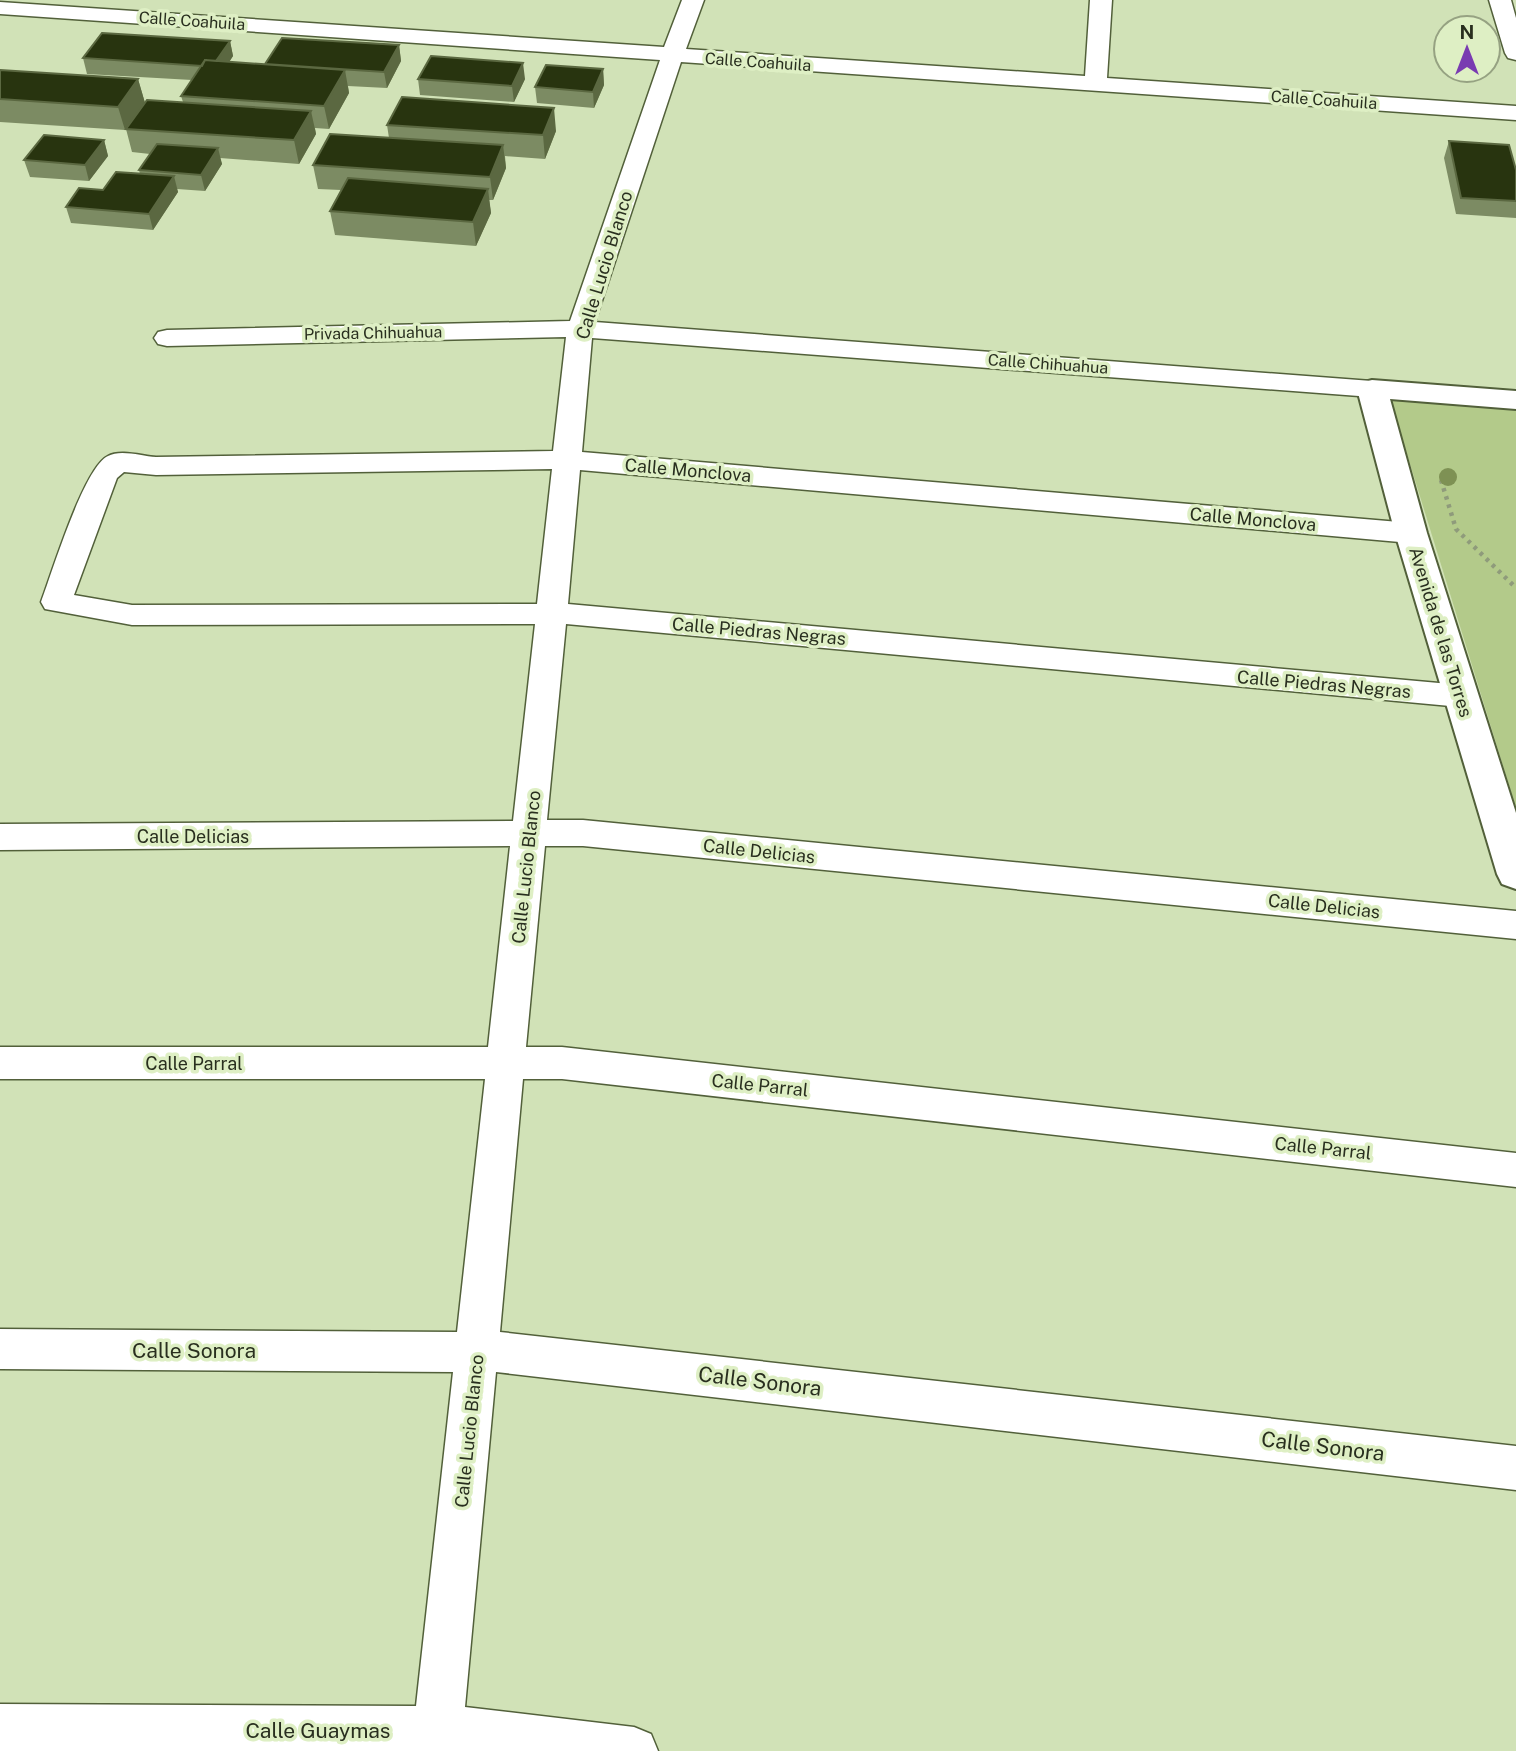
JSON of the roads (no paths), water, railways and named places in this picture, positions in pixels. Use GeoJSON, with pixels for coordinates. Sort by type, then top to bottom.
{"type":"FeatureCollection","features":[{"type":"Feature","properties":{"kind":"street","name":"Calle Lucio Blanco"},"geometry":{"type":"LineString","coordinates":[[437,1741],[580,329],[693,0]]}},
{"type":"Feature","properties":{"kind":"street"},"geometry":{"type":"LineString","coordinates":[[1096,84],[1101,0]]}},
{"type":"Feature","properties":{"kind":"street"},"geometry":{"type":"LineString","coordinates":[[1500,0],[1516,53]]}},
{"type":"Feature","properties":{"kind":"street","name":"Calle Coahuila"},"geometry":{"type":"LineString","coordinates":[[0,8],[283,18],[672,56],[1516,113]]}},
{"type":"Feature","properties":{"kind":"street","name":"Privada Chihuahua"},"geometry":{"type":"LineString","coordinates":[[167,338],[580,329]]}},
{"type":"Feature","properties":{"kind":"street","name":"Calle Chihuahua"},"geometry":{"type":"LineString","coordinates":[[580,329],[1516,400]]}},
{"type":"Feature","properties":{"kind":"street","name":"Avenida de las Torres"},"geometry":{"type":"LineString","coordinates":[[1372,389],[1411,533],[1516,874]]}},
{"type":"Feature","properties":{"kind":"street","name":"Calle Monclova"},"geometry":{"type":"LineString","coordinates":[[56,602],[104,474],[117,462],[156,466],[567,460],[1411,533]]}},
{"type":"Feature","properties":{"kind":"street","name":"Calle Piedras Negras"},"geometry":{"type":"LineString","coordinates":[[56,602],[132,615],[575,614],[1461,696]]}},
{"type":"Feature","properties":{"kind":"street","name":"Calle Delicias"},"geometry":{"type":"LineString","coordinates":[[0,837],[583,833],[1516,925]]}},
{"type":"Feature","properties":{"kind":"street","name":"Calle Parral"},"geometry":{"type":"LineString","coordinates":[[0,1063],[562,1063],[1516,1170]]}},
{"type":"Feature","properties":{"kind":"street","name":"Calle Sonora"},"geometry":{"type":"LineString","coordinates":[[0,1349],[510,1352],[1516,1468]]}},
{"type":"Feature","properties":{"kind":"street","name":"Calle Guaymas"},"geometry":{"type":"LineString","coordinates":[[0,1728],[437,1741],[476,1731],[635,1751]]}}]}
